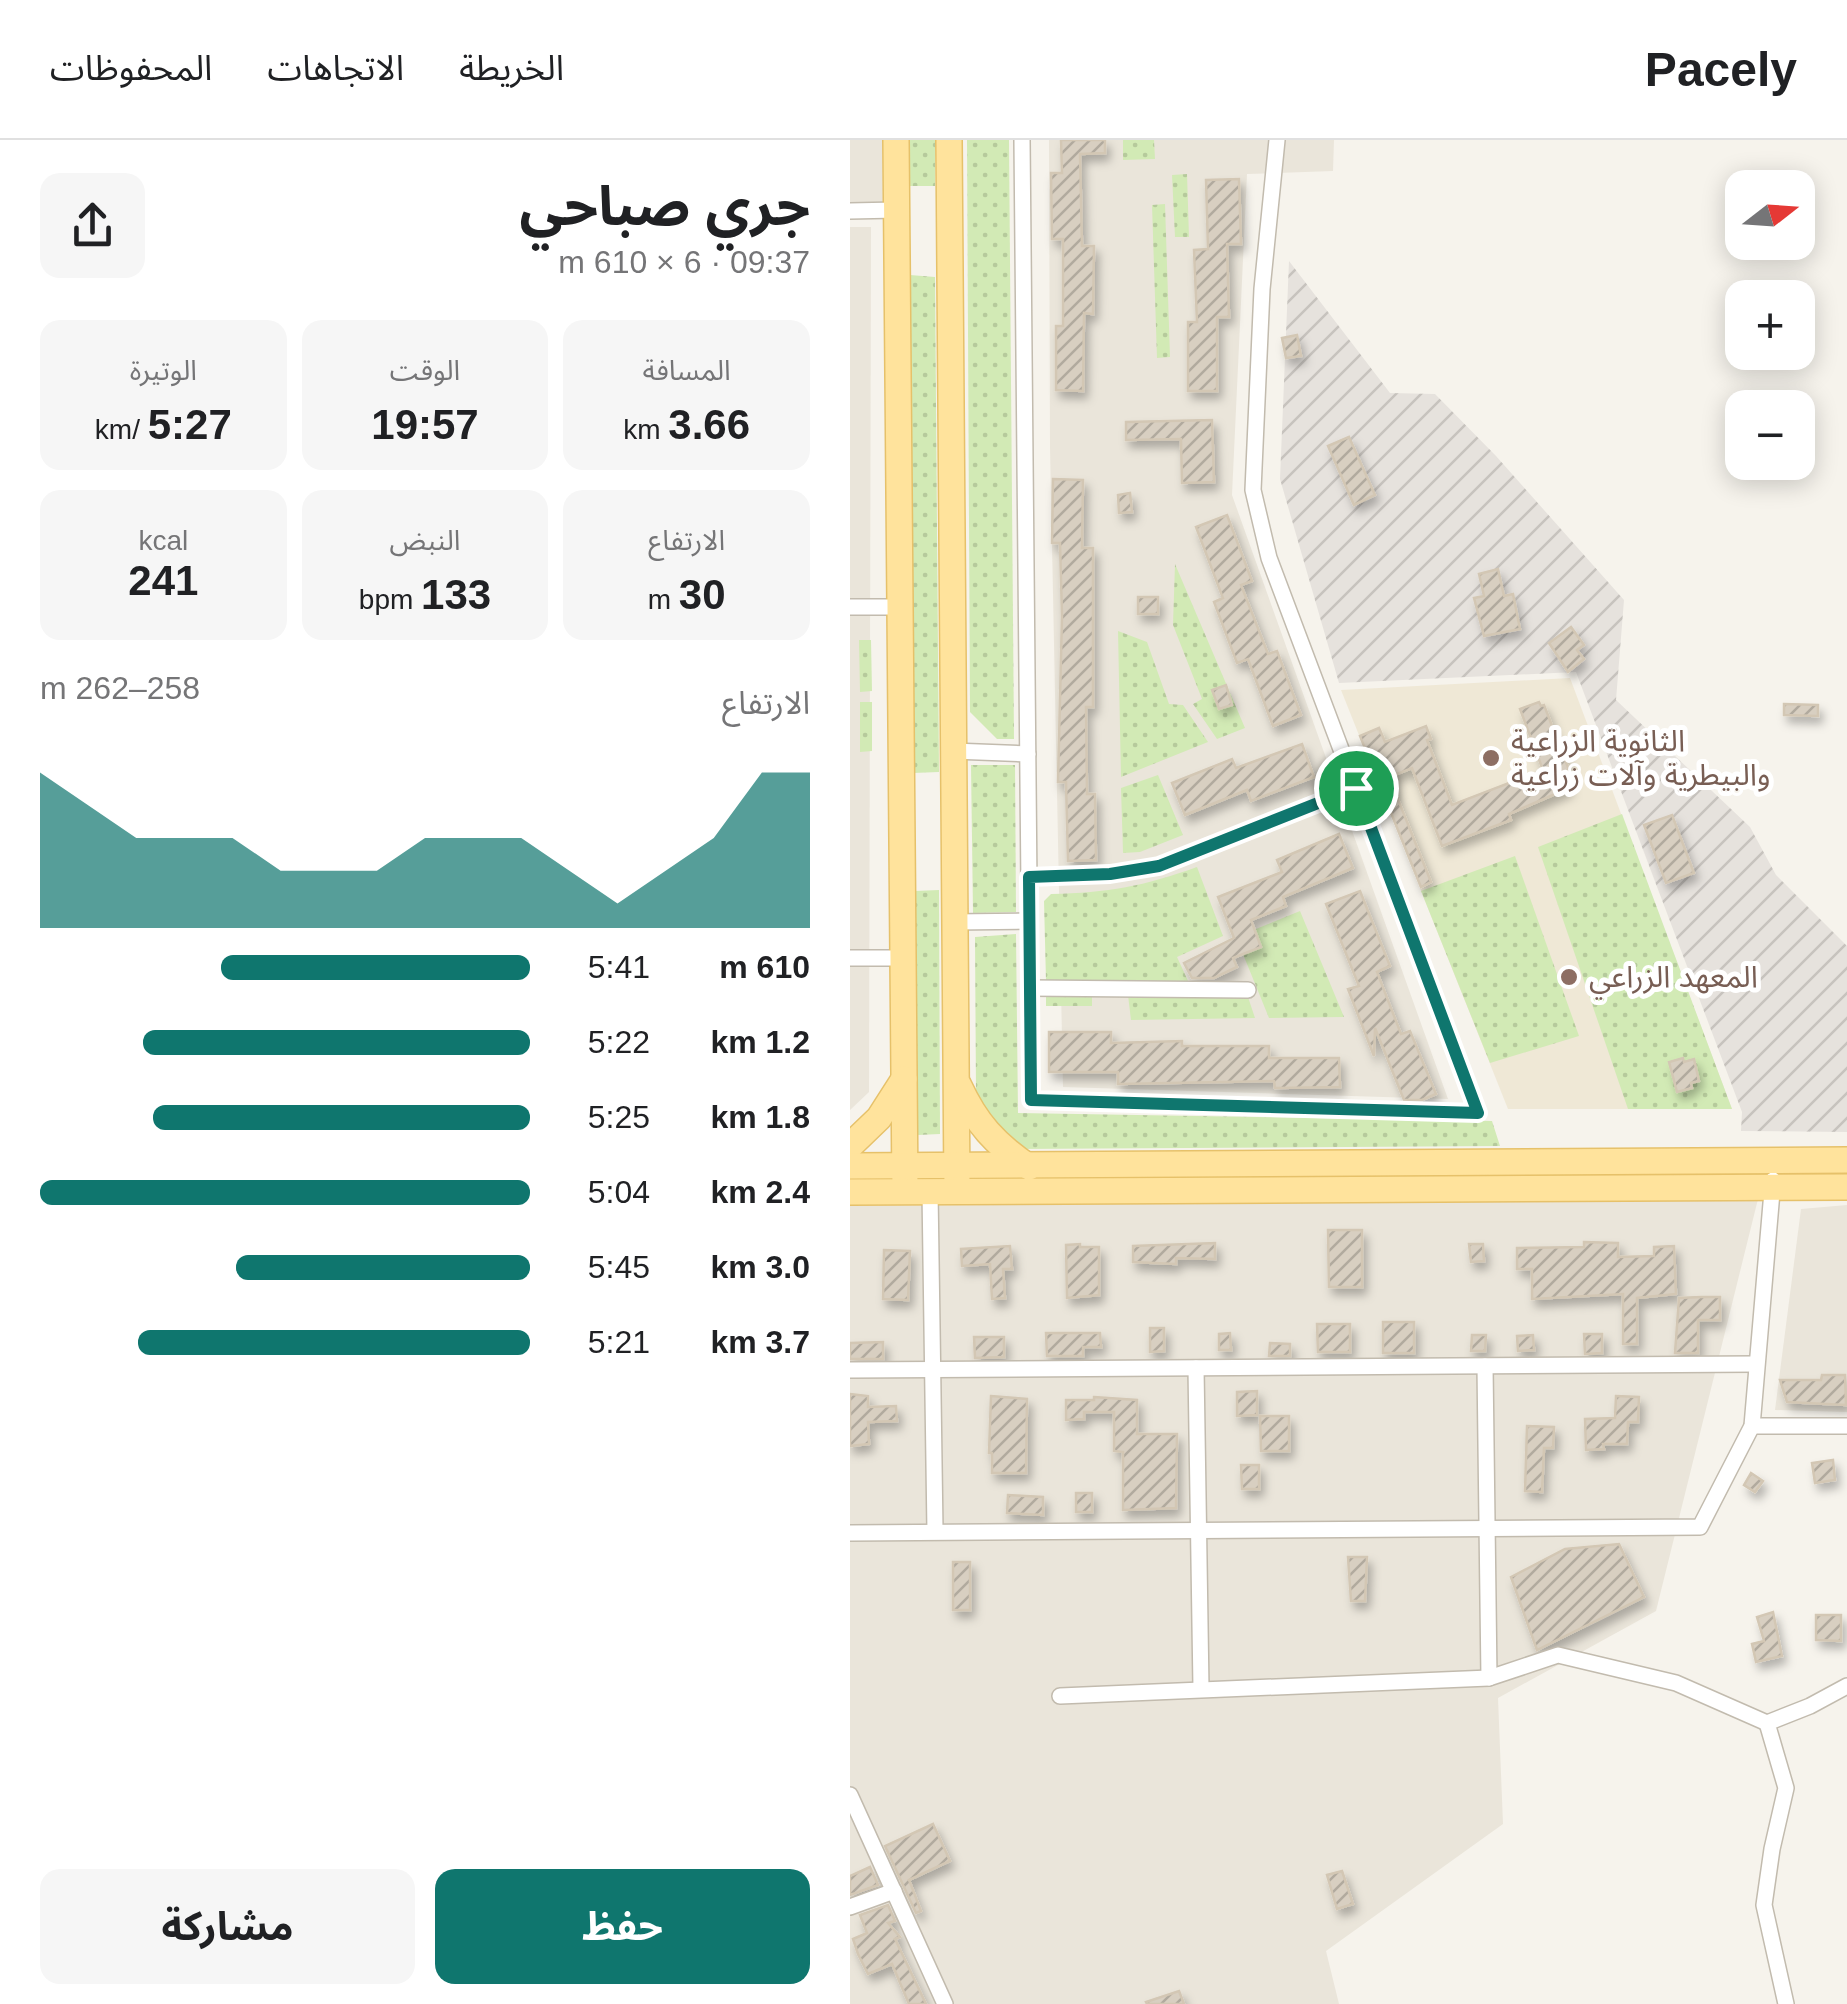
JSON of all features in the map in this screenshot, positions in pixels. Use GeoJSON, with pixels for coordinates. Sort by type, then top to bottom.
{"type":"FeatureCollection","features":[{"type":"Feature","properties":{"kind":"main road"},"geometry":{"type":"LineString","coordinates":[[896,140],[904,1079],[913,1182]]}},
{"type":"Feature","properties":{"kind":"main road"},"geometry":{"type":"LineString","coordinates":[[948,140],[957,1178]]}},
{"type":"Feature","properties":{"kind":"main road"},"geometry":{"type":"LineString","coordinates":[[850,1146],[879,1118],[904,1079]]}},
{"type":"Feature","properties":{"kind":"main road"},"geometry":{"type":"LineString","coordinates":[[956,1079],[981,1128],[1029,1167]]}},
{"type":"Feature","properties":{"kind":"main road"},"geometry":{"type":"LineString","coordinates":[[850,1166],[913,1182],[957,1178],[1013,1189],[1773,1174],[1847,1160]]}},
{"type":"Feature","properties":{"kind":"main road"},"geometry":{"type":"LineString","coordinates":[[850,1192],[1029,1167],[1773,1174],[1847,1187]]}},
{"type":"Feature","properties":{"kind":"street"},"geometry":{"type":"LineString","coordinates":[[1022,140],[1031,1100],[1478,1113],[1269,558],[1253,490],[1262,290],[1277,140]]}},
{"type":"Feature","properties":{"kind":"street"},"geometry":{"type":"LineString","coordinates":[[850,211],[896,210]]}},
{"type":"Feature","properties":{"kind":"street"},"geometry":{"type":"LineString","coordinates":[[850,606],[900,607]]}},
{"type":"Feature","properties":{"kind":"street"},"geometry":{"type":"LineString","coordinates":[[953,751],[1028,754]]}},
{"type":"Feature","properties":{"kind":"street"},"geometry":{"type":"LineString","coordinates":[[1029,877],[1110,874],[1159,866],[1356,788]]}},
{"type":"Feature","properties":{"kind":"street"},"geometry":{"type":"LineString","coordinates":[[954,922],[1030,920]]}},
{"type":"Feature","properties":{"kind":"street"},"geometry":{"type":"LineString","coordinates":[[850,958],[903,958]]}},
{"type":"Feature","properties":{"kind":"street"},"geometry":{"type":"LineString","coordinates":[[1030,988],[1248,990]]}},
{"type":"Feature","properties":{"kind":"street"},"geometry":{"type":"LineString","coordinates":[[850,1533],[1700,1527],[1752,1426],[1773,1174]]}},
{"type":"Feature","properties":{"kind":"street"},"geometry":{"type":"LineString","coordinates":[[913,1182],[932,1370],[935,1531]]}},
{"type":"Feature","properties":{"kind":"street"},"geometry":{"type":"LineString","coordinates":[[850,1370],[1756,1364]]}},
{"type":"Feature","properties":{"kind":"street"},"geometry":{"type":"LineString","coordinates":[[1485,1366],[1489,1678]]}},
{"type":"Feature","properties":{"kind":"street"},"geometry":{"type":"LineString","coordinates":[[1196,1368],[1200,1688]]}},
{"type":"Feature","properties":{"kind":"street"},"geometry":{"type":"LineString","coordinates":[[1752,1426],[1847,1426]]}},
{"type":"Feature","properties":{"kind":"street"},"geometry":{"type":"LineString","coordinates":[[1060,1696],[1489,1678],[1558,1655],[1676,1683],[1767,1722],[1810,1706],[1847,1686]]}},
{"type":"Feature","properties":{"kind":"street"},"geometry":{"type":"LineString","coordinates":[[1767,1722],[1786,1788],[1764,1905],[1786,2004]]}},
{"type":"Feature","properties":{"kind":"street"},"geometry":{"type":"LineString","coordinates":[[850,1796],[945,2004]]}},
{"type":"Feature","properties":{"kind":"street"},"geometry":{"type":"LineString","coordinates":[[850,1907],[894,1891]]}},
{"type":"Feature","properties":{"kind":"shaded area"},"geometry":{"type":"Polygon","coordinates":[[[850,140],[894,140],[896,210],[850,211],[850,140]]]}},
{"type":"Feature","properties":{"kind":"shaded area"},"geometry":{"type":"Polygon","coordinates":[[[1049,140],[1334,140],[1333,171],[1247,174],[1232,495],[1448,1099],[1063,1087],[1050,447],[1049,140]]]}},
{"type":"Feature","properties":{"kind":"shaded area"},"geometry":{"type":"Polygon","coordinates":[[[850,227],[871,227],[869,1092],[850,1110],[850,227]]]}},
{"type":"Feature","properties":{"kind":"shaded area"},"geometry":{"type":"Polygon","coordinates":[[[1289,261],[1390,393],[1435,394],[1496,456],[1624,600],[1616,700],[1750,827],[1776,875],[1847,946],[1847,1132],[1741,1131],[1742,1112],[1576,672],[1339,683],[1280,479],[1289,261]]]}},
{"type":"Feature","properties":{"kind":"shaded area","name":"المعهد الزراعي"},"geometry":{"type":"Polygon","coordinates":[[[1570,678],[1732,1109],[1508,1109],[1341,690],[1570,678]]]}},
{"type":"Feature","properties":{"kind":"shaded area"},"geometry":{"type":"Polygon","coordinates":[[[1758,1199],[1656,1611],[1498,1698],[1503,1824],[1326,1951],[1339,2004],[850,2004],[850,1206],[1758,1199]]]}},
{"type":"Feature","properties":{"kind":"shaded area"},"geometry":{"type":"Polygon","coordinates":[[[1847,1205],[1847,1412],[1775,1410],[1801,1209],[1847,1205]]]}},
{"type":"Feature","properties":{"kind":"green space"},"geometry":{"type":"Polygon","coordinates":[[[907,140],[935,140],[935,186],[907,186],[907,140]]]}},
{"type":"Feature","properties":{"kind":"green space"},"geometry":{"type":"Polygon","coordinates":[[[967,140],[1009,140],[1014,739],[997,739],[970,712],[967,140]]]}},
{"type":"Feature","properties":{"kind":"green space"},"geometry":{"type":"Polygon","coordinates":[[[1123,140],[1154,140],[1155,159],[1123,160],[1123,140]]]}},
{"type":"Feature","properties":{"kind":"green space"},"geometry":{"type":"Polygon","coordinates":[[[1187,174],[1189,237],[1175,237],[1172,175],[1187,174]]]}},
{"type":"Feature","properties":{"kind":"green space"},"geometry":{"type":"Polygon","coordinates":[[[1165,204],[1170,357],[1157,358],[1152,205],[1165,204]]]}},
{"type":"Feature","properties":{"kind":"green space"},"geometry":{"type":"Polygon","coordinates":[[[910,275],[935,277],[939,772],[913,773],[910,275]]]}},
{"type":"Feature","properties":{"kind":"green space"},"geometry":{"type":"Polygon","coordinates":[[[1175,564],[1245,728],[1217,739],[1193,704],[1202,699],[1173,625],[1175,564]]]}},
{"type":"Feature","properties":{"kind":"green space"},"geometry":{"type":"Polygon","coordinates":[[[1118,631],[1147,642],[1169,704],[1183,705],[1208,742],[1121,777],[1118,631]]]}},
{"type":"Feature","properties":{"kind":"green space"},"geometry":{"type":"Polygon","coordinates":[[[859,640],[871,640],[872,691],[860,692],[859,640]]]}},
{"type":"Feature","properties":{"kind":"green space"},"geometry":{"type":"Polygon","coordinates":[[[860,702],[872,702],[872,751],[860,752],[860,702]]]}},
{"type":"Feature","properties":{"kind":"green space"},"geometry":{"type":"Polygon","coordinates":[[[971,765],[1015,765],[1016,912],[973,913],[971,765]]]}},
{"type":"Feature","properties":{"kind":"green space"},"geometry":{"type":"Polygon","coordinates":[[[1158,775],[1183,835],[1140,852],[1123,853],[1121,788],[1158,775]]]}},
{"type":"Feature","properties":{"kind":"green space"},"geometry":{"type":"Polygon","coordinates":[[[1622,814],[1732,1109],[1628,1109],[1538,847],[1622,814]]]}},
{"type":"Feature","properties":{"kind":"green space"},"geometry":{"type":"Polygon","coordinates":[[[1515,856],[1579,1036],[1490,1063],[1421,891],[1515,856]]]}},
{"type":"Feature","properties":{"kind":"green space"},"geometry":{"type":"Polygon","coordinates":[[[1197,867],[1223,936],[1177,957],[1189,983],[1046,981],[1044,901],[1051,894],[1126,887],[1197,867]]]}},
{"type":"Feature","properties":{"kind":"green space"},"geometry":{"type":"Polygon","coordinates":[[[939,890],[940,1134],[918,1135],[915,891],[939,890]]]}},
{"type":"Feature","properties":{"kind":"green space"},"geometry":{"type":"Polygon","coordinates":[[[1300,911],[1344,1017],[1269,1018],[1236,937],[1300,911]]]}},
{"type":"Feature","properties":{"kind":"green space"},"geometry":{"type":"Polygon","coordinates":[[[1016,934],[1018,1113],[1492,1121],[1500,1146],[1006,1149],[976,1093],[975,937],[1016,934]]]}},
{"type":"Feature","properties":{"kind":"green space"},"geometry":{"type":"Polygon","coordinates":[[[1247,994],[1255,1018],[1131,1020],[1128,995],[1247,994]]]}},
{"type":"Feature","properties":{"kind":"green space"},"geometry":{"type":"Polygon","coordinates":[[[1046,995],[1092,995],[1092,1006],[1046,1006],[1046,995]]]}},
{"type":"Feature","properties":{"kind":"building"},"geometry":{"type":"Polygon","coordinates":[[[1061,140],[1105,140],[1105,153],[1080,154],[1082,246],[1094,246],[1093,314],[1084,313],[1083,391],[1056,390],[1056,326],[1063,326],[1063,239],[1052,239],[1051,173],[1062,173],[1061,140]]]}},
{"type":"Feature","properties":{"kind":"building"},"geometry":{"type":"Polygon","coordinates":[[[1239,179],[1241,244],[1227,244],[1229,317],[1217,317],[1217,391],[1188,391],[1188,322],[1197,322],[1194,250],[1208,249],[1206,180],[1239,179]]]}},
{"type":"Feature","properties":{"kind":"building"},"geometry":{"type":"Polygon","coordinates":[[[1297,335],[1301,356],[1286,358],[1282,338],[1297,335]]]}},
{"type":"Feature","properties":{"kind":"building"},"geometry":{"type":"Polygon","coordinates":[[[1212,420],[1214,482],[1182,483],[1181,439],[1126,440],[1126,422],[1212,420]]]}},
{"type":"Feature","properties":{"kind":"building"},"geometry":{"type":"Polygon","coordinates":[[[1349,437],[1375,495],[1354,505],[1328,446],[1349,437]]]}},
{"type":"Feature","properties":{"kind":"building"},"geometry":{"type":"Polygon","coordinates":[[[1053,479],[1083,480],[1082,548],[1093,548],[1093,707],[1086,707],[1087,794],[1095,794],[1096,860],[1068,861],[1066,782],[1058,782],[1062,616],[1060,543],[1052,543],[1053,479]]]}},
{"type":"Feature","properties":{"kind":"building"},"geometry":{"type":"Polygon","coordinates":[[[1130,493],[1132,512],[1119,513],[1118,495],[1130,493]]]}},
{"type":"Feature","properties":{"kind":"building"},"geometry":{"type":"Polygon","coordinates":[[[1227,515],[1252,581],[1241,585],[1268,654],[1277,651],[1301,715],[1273,726],[1248,659],[1237,663],[1214,602],[1223,598],[1196,527],[1227,515]]]}},
{"type":"Feature","properties":{"kind":"building"},"geometry":{"type":"Polygon","coordinates":[[[1498,569],[1504,596],[1513,594],[1520,629],[1484,636],[1474,598],[1484,596],[1479,574],[1498,569]]]}},
{"type":"Feature","properties":{"kind":"building"},"geometry":{"type":"Polygon","coordinates":[[[1138,597],[1158,597],[1158,614],[1138,614],[1138,597]]]}},
{"type":"Feature","properties":{"kind":"building"},"geometry":{"type":"Polygon","coordinates":[[[1571,627],[1584,645],[1577,650],[1584,659],[1568,672],[1549,643],[1571,627]]]}},
{"type":"Feature","properties":{"kind":"building"},"geometry":{"type":"Polygon","coordinates":[[[1226,685],[1232,705],[1219,709],[1212,690],[1226,685]]]}},
{"type":"Feature","properties":{"kind":"building"},"geometry":{"type":"Polygon","coordinates":[[[1539,702],[1544,705],[1569,770],[1563,773],[1569,788],[1509,814],[1511,820],[1442,846],[1412,768],[1389,777],[1431,882],[1421,887],[1360,736],[1379,728],[1385,742],[1426,726],[1431,739],[1427,740],[1452,805],[1543,770],[1520,709],[1539,702]]]}},
{"type":"Feature","properties":{"kind":"building"},"geometry":{"type":"Polygon","coordinates":[[[1784,704],[1818,705],[1818,716],[1784,715],[1784,704]]]}},
{"type":"Feature","properties":{"kind":"building"},"geometry":{"type":"Polygon","coordinates":[[[1302,744],[1314,777],[1251,801],[1247,790],[1185,815],[1172,783],[1232,759],[1236,768],[1302,744]]]}},
{"type":"Feature","properties":{"kind":"building"},"geometry":{"type":"Polygon","coordinates":[[[1672,815],[1694,873],[1666,883],[1644,825],[1672,815]]]}},
{"type":"Feature","properties":{"kind":"building"},"geometry":{"type":"Polygon","coordinates":[[[1339,834],[1353,868],[1283,897],[1286,906],[1251,920],[1261,947],[1233,958],[1237,967],[1214,978],[1192,978],[1184,963],[1234,938],[1218,897],[1282,872],[1277,860],[1339,834]]]}},
{"type":"Feature","properties":{"kind":"building"},"geometry":{"type":"Polygon","coordinates":[[[1360,891],[1390,966],[1377,972],[1401,1034],[1410,1031],[1436,1094],[1422,1100],[1404,1100],[1375,1028],[1374,1056],[1348,989],[1359,986],[1326,904],[1360,891]]]}},
{"type":"Feature","properties":{"kind":"building"},"geometry":{"type":"Polygon","coordinates":[[[1049,1032],[1111,1032],[1111,1043],[1182,1041],[1182,1046],[1269,1046],[1269,1058],[1339,1058],[1340,1087],[1275,1088],[1274,1081],[1118,1084],[1118,1072],[1049,1072],[1049,1032]]]}},
{"type":"Feature","properties":{"kind":"building"},"geometry":{"type":"Polygon","coordinates":[[[1683,1058],[1684,1062],[1694,1059],[1699,1081],[1691,1083],[1692,1088],[1677,1092],[1669,1062],[1683,1058]]]}},
{"type":"Feature","properties":{"kind":"building"},"geometry":{"type":"Polygon","coordinates":[[[1328,1230],[1362,1230],[1362,1287],[1329,1287],[1328,1230]]]}},
{"type":"Feature","properties":{"kind":"building"},"geometry":{"type":"Polygon","coordinates":[[[1584,1242],[1618,1243],[1618,1257],[1654,1256],[1654,1247],[1674,1246],[1676,1294],[1637,1298],[1637,1344],[1623,1344],[1623,1294],[1532,1299],[1532,1269],[1517,1269],[1517,1248],[1584,1247],[1584,1242]]]}},
{"type":"Feature","properties":{"kind":"building"},"geometry":{"type":"Polygon","coordinates":[[[1215,1243],[1215,1259],[1176,1258],[1176,1264],[1133,1262],[1133,1246],[1215,1243]]]}},
{"type":"Feature","properties":{"kind":"building"},"geometry":{"type":"Polygon","coordinates":[[[1469,1244],[1483,1244],[1484,1261],[1471,1262],[1469,1244]]]}},
{"type":"Feature","properties":{"kind":"building"},"geometry":{"type":"Polygon","coordinates":[[[1066,1245],[1099,1247],[1099,1295],[1067,1298],[1066,1245]]]}},
{"type":"Feature","properties":{"kind":"building"},"geometry":{"type":"Polygon","coordinates":[[[1010,1246],[1012,1269],[1003,1269],[1005,1298],[992,1299],[990,1264],[962,1266],[961,1249],[1010,1246]]]}},
{"type":"Feature","properties":{"kind":"building"},"geometry":{"type":"Polygon","coordinates":[[[884,1250],[910,1251],[908,1300],[883,1299],[884,1250]]]}},
{"type":"Feature","properties":{"kind":"building"},"geometry":{"type":"Polygon","coordinates":[[[1720,1297],[1720,1320],[1698,1320],[1698,1353],[1675,1353],[1679,1298],[1720,1297]]]}},
{"type":"Feature","properties":{"kind":"building"},"geometry":{"type":"Polygon","coordinates":[[[1383,1322],[1414,1322],[1414,1353],[1383,1353],[1383,1322]]]}},
{"type":"Feature","properties":{"kind":"building"},"geometry":{"type":"Polygon","coordinates":[[[1317,1324],[1350,1324],[1350,1352],[1318,1352],[1317,1324]]]}},
{"type":"Feature","properties":{"kind":"building"},"geometry":{"type":"Polygon","coordinates":[[[1150,1328],[1164,1328],[1164,1351],[1150,1352],[1150,1328]]]}},
{"type":"Feature","properties":{"kind":"building"},"geometry":{"type":"Polygon","coordinates":[[[1046,1333],[1100,1333],[1101,1347],[1083,1347],[1083,1356],[1047,1356],[1046,1333]]]}},
{"type":"Feature","properties":{"kind":"building"},"geometry":{"type":"Polygon","coordinates":[[[1230,1333],[1231,1350],[1219,1350],[1219,1334],[1230,1333]]]}},
{"type":"Feature","properties":{"kind":"building"},"geometry":{"type":"Polygon","coordinates":[[[1584,1334],[1602,1334],[1602,1353],[1585,1354],[1584,1334]]]}},
{"type":"Feature","properties":{"kind":"building"},"geometry":{"type":"Polygon","coordinates":[[[1472,1335],[1486,1335],[1485,1351],[1471,1351],[1472,1335]]]}},
{"type":"Feature","properties":{"kind":"building"},"geometry":{"type":"Polygon","coordinates":[[[1533,1335],[1534,1350],[1518,1351],[1517,1336],[1533,1335]]]}},
{"type":"Feature","properties":{"kind":"building"},"geometry":{"type":"Polygon","coordinates":[[[974,1337],[1004,1337],[1004,1357],[975,1358],[974,1337]]]}},
{"type":"Feature","properties":{"kind":"building"},"geometry":{"type":"Polygon","coordinates":[[[883,1342],[883,1359],[850,1359],[850,1343],[883,1342]]]}},
{"type":"Feature","properties":{"kind":"building"},"geometry":{"type":"Polygon","coordinates":[[[1270,1343],[1290,1344],[1290,1356],[1269,1356],[1270,1343]]]}},
{"type":"Feature","properties":{"kind":"building"},"geometry":{"type":"Polygon","coordinates":[[[1822,1375],[1845,1375],[1846,1405],[1787,1402],[1780,1380],[1821,1380],[1822,1375]]]}},
{"type":"Feature","properties":{"kind":"building"},"geometry":{"type":"Polygon","coordinates":[[[1257,1391],[1257,1415],[1237,1416],[1237,1392],[1257,1391]]]}},
{"type":"Feature","properties":{"kind":"building"},"geometry":{"type":"Polygon","coordinates":[[[850,1394],[868,1396],[868,1407],[896,1406],[897,1421],[868,1422],[869,1444],[850,1446],[850,1394]]]}},
{"type":"Feature","properties":{"kind":"building"},"geometry":{"type":"Polygon","coordinates":[[[991,1396],[1027,1399],[1026,1473],[992,1473],[991,1396]]]}},
{"type":"Feature","properties":{"kind":"building"},"geometry":{"type":"Polygon","coordinates":[[[1616,1396],[1639,1397],[1638,1422],[1628,1422],[1627,1444],[1603,1444],[1604,1449],[1586,1450],[1585,1419],[1615,1418],[1616,1396]]]}},
{"type":"Feature","properties":{"kind":"building"},"geometry":{"type":"Polygon","coordinates":[[[1066,1400],[1137,1400],[1137,1434],[1177,1434],[1176,1508],[1123,1510],[1123,1452],[1114,1451],[1114,1412],[1084,1412],[1084,1419],[1066,1420],[1066,1400]]]}},
{"type":"Feature","properties":{"kind":"building"},"geometry":{"type":"Polygon","coordinates":[[[1260,1416],[1289,1416],[1289,1451],[1261,1451],[1260,1416]]]}},
{"type":"Feature","properties":{"kind":"building"},"geometry":{"type":"Polygon","coordinates":[[[1527,1426],[1554,1427],[1553,1448],[1544,1448],[1542,1492],[1525,1491],[1527,1426]]]}},
{"type":"Feature","properties":{"kind":"building"},"geometry":{"type":"Polygon","coordinates":[[[1833,1460],[1835,1480],[1815,1483],[1812,1463],[1833,1460]]]}},
{"type":"Feature","properties":{"kind":"building"},"geometry":{"type":"Polygon","coordinates":[[[1241,1465],[1259,1465],[1259,1489],[1242,1489],[1241,1465]]]}},
{"type":"Feature","properties":{"kind":"building"},"geometry":{"type":"Polygon","coordinates":[[[1751,1473],[1763,1481],[1755,1492],[1744,1485],[1751,1473]]]}},
{"type":"Feature","properties":{"kind":"building"},"geometry":{"type":"Polygon","coordinates":[[[1076,1493],[1092,1493],[1092,1512],[1076,1512],[1076,1493]]]}},
{"type":"Feature","properties":{"kind":"building"},"geometry":{"type":"Polygon","coordinates":[[[1008,1495],[1043,1497],[1043,1515],[1007,1513],[1008,1495]]]}},
{"type":"Feature","properties":{"kind":"building"},"geometry":{"type":"Polygon","coordinates":[[[1619,1544],[1644,1597],[1537,1650],[1511,1577],[1565,1549],[1619,1544]]]}},
{"type":"Feature","properties":{"kind":"building"},"geometry":{"type":"Polygon","coordinates":[[[1348,1557],[1367,1557],[1365,1601],[1351,1601],[1348,1557]]]}},
{"type":"Feature","properties":{"kind":"building"},"geometry":{"type":"Polygon","coordinates":[[[953,1562],[970,1562],[970,1610],[953,1610],[953,1562]]]}},
{"type":"Feature","properties":{"kind":"building"},"geometry":{"type":"Polygon","coordinates":[[[1773,1612],[1782,1656],[1756,1662],[1752,1644],[1764,1641],[1757,1617],[1773,1612]]]}},
{"type":"Feature","properties":{"kind":"building"},"geometry":{"type":"Polygon","coordinates":[[[1816,1615],[1841,1615],[1841,1641],[1816,1640],[1816,1615]]]}},
{"type":"Feature","properties":{"kind":"building"},"geometry":{"type":"Polygon","coordinates":[[[933,1824],[950,1861],[909,1880],[921,1911],[916,1913],[885,1846],[933,1824]]]}},
{"type":"Feature","properties":{"kind":"building"},"geometry":{"type":"Polygon","coordinates":[[[870,1867],[878,1885],[850,1895],[850,1876],[870,1867]]]}},
{"type":"Feature","properties":{"kind":"building"},"geometry":{"type":"Polygon","coordinates":[[[1342,1871],[1353,1904],[1337,1909],[1327,1875],[1342,1871]]]}},
{"type":"Feature","properties":{"kind":"building"},"geometry":{"type":"Polygon","coordinates":[[[888,1905],[895,1921],[888,1923],[900,1937],[895,1939],[926,2004],[909,2004],[892,1964],[868,1974],[858,1954],[853,1939],[867,1933],[860,1915],[888,1905]]]}},
{"type":"Feature","properties":{"kind":"building"},"geometry":{"type":"Polygon","coordinates":[[[1179,1991],[1184,2004],[1146,2002],[1179,1991]]]}},
{"type":"Feature","properties":{"kind":"place","name":"الثانوية الزراعية والبيطرية وآلات زراعية"},"geometry":{"type":"Point","coordinates":[1491,758]}},
{"type":"Feature","properties":{"kind":"place","name":"المعهد الزراعي"},"geometry":{"type":"Point","coordinates":[1569,977]}},
{"type":"Feature","properties":{"kind":"route"},"geometry":{"type":"LineString","coordinates":[[1356,788],[1478,1113],[1031,1100],[1029,877],[1110,874],[1159,866],[1356,788]]}}]}
